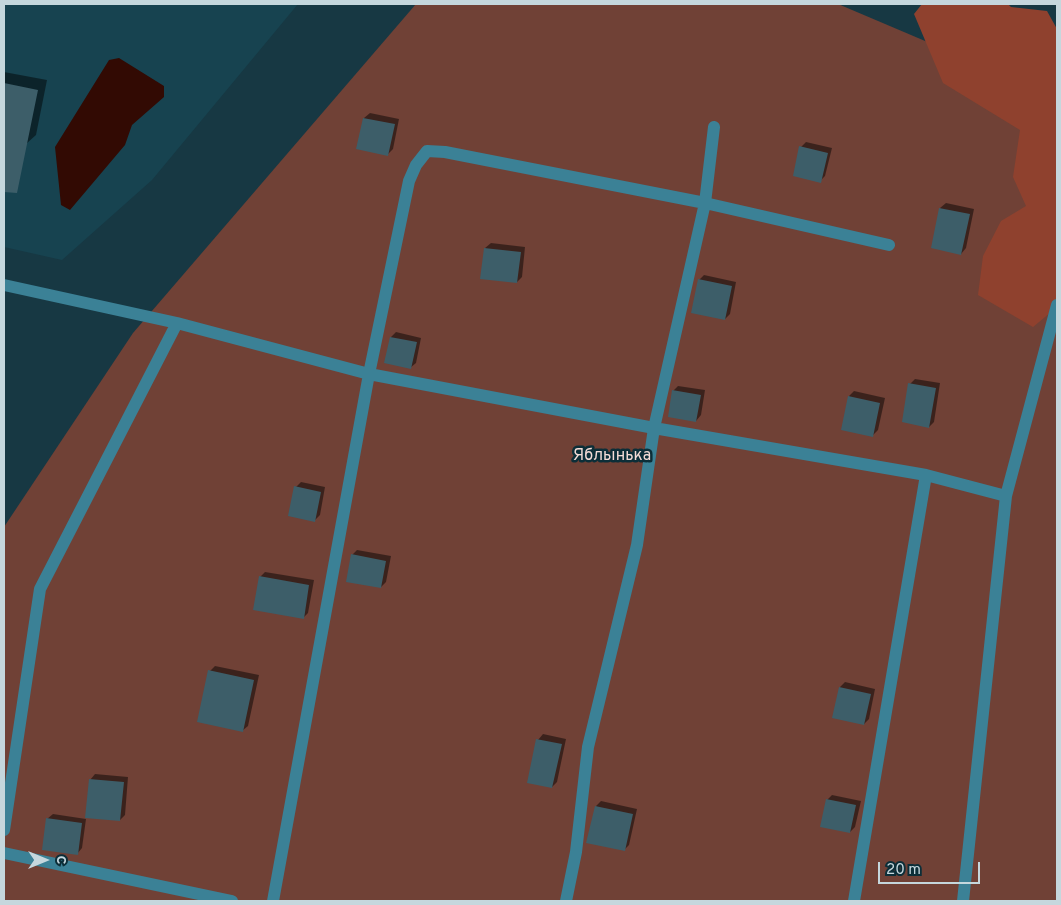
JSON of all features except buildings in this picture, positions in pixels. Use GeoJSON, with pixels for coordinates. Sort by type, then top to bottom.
{"type":"FeatureCollection","features":[{"type":"Feature","properties":{"kind":"street"},"geometry":{"type":"LineString","coordinates":[[566,901],[576,852],[588,748],[637,545],[654,428],[705,203],[714,127]]}},
{"type":"Feature","properties":{"kind":"street"},"geometry":{"type":"LineString","coordinates":[[272,901],[369,374],[408,181],[416,165],[428,151],[445,152],[705,203],[890,245]]}},
{"type":"Feature","properties":{"kind":"street"},"geometry":{"type":"LineString","coordinates":[[4,285],[177,323],[369,374],[654,428],[926,475],[1006,496]]}},
{"type":"Feature","properties":{"kind":"street"},"geometry":{"type":"LineString","coordinates":[[963,901],[1006,496],[1057,305]]}},
{"type":"Feature","properties":{"kind":"street"},"geometry":{"type":"LineString","coordinates":[[4,830],[40,589],[177,323]]}},
{"type":"Feature","properties":{"kind":"street"},"geometry":{"type":"LineString","coordinates":[[854,901],[926,475]]}},
{"type":"Feature","properties":{"kind":"street"},"geometry":{"type":"LineString","coordinates":[[4,853],[232,901]]}},
{"type":"Feature","properties":{"kind":"shaded area"},"geometry":{"type":"Polygon","coordinates":[[[4,4],[298,4],[152,180],[62,260],[4,247],[4,4]]]}},
{"type":"Feature","properties":{"kind":"shaded area"},"geometry":{"type":"Polygon","coordinates":[[[922,4],[1008,4],[1011,7],[1047,11],[1057,29],[1057,307],[1033,327],[978,295],[983,256],[1001,221],[1026,206],[1013,177],[1020,130],[943,83],[914,14],[922,4]]]}},
{"type":"Feature","properties":{"kind":"shaded area"},"geometry":{"type":"Polygon","coordinates":[[[119,58],[164,86],[164,97],[132,125],[125,145],[70,210],[61,205],[55,147],[109,60],[119,58]]]}},
{"type":"Feature","properties":{"kind":"green space","name":"Яблынька"},"geometry":{"type":"Polygon","coordinates":[[[416,4],[838,4],[1057,97],[1057,901],[4,901],[4,527],[133,333],[416,4]]]}}]}
